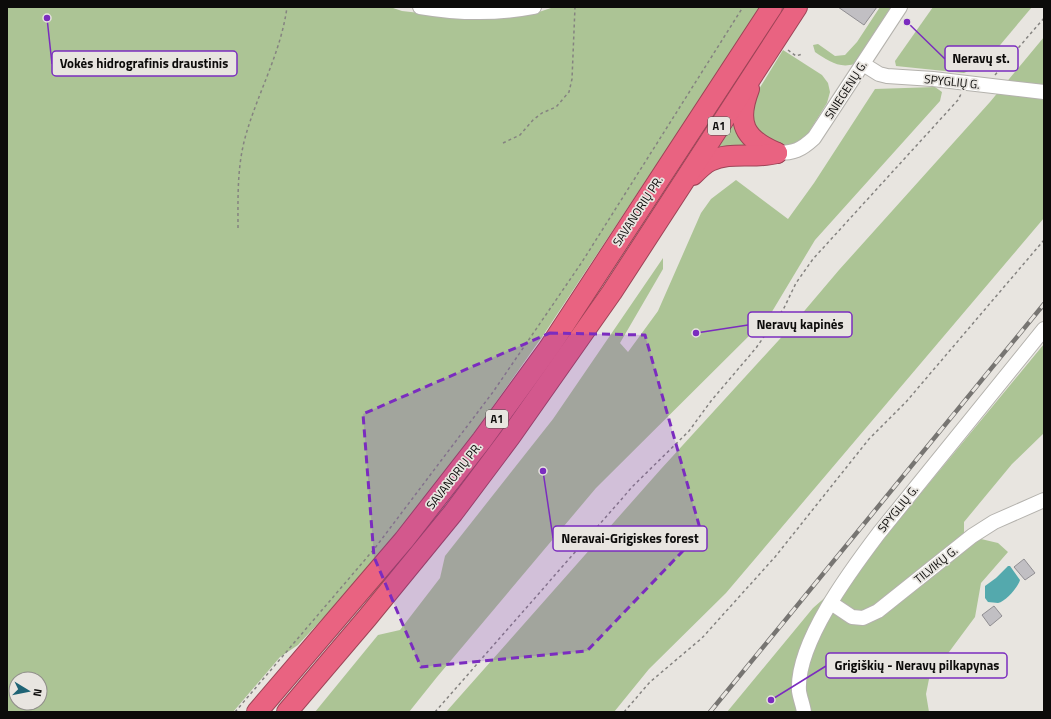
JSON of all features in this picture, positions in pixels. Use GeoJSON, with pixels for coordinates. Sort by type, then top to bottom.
{"type":"FeatureCollection","features":[{"type":"Feature","properties":{"kind":"highway","name":"SAVANORIŲ PR."},"geometry":{"type":"LineString","coordinates":[[258,712],[404,540],[482,440],[549,348],[772,7]]}},
{"type":"Feature","properties":{"kind":"highway","name":"A1"},"geometry":{"type":"LineString","coordinates":[[287,712],[367,618],[453,513],[510,437],[612,292],[680,185],[797,7]]}},
{"type":"Feature","properties":{"kind":"highway"},"geometry":{"type":"LineString","coordinates":[[758,66],[748,92],[742,114],[744,124],[748,134],[754,141],[764,148],[777,153]]}},
{"type":"Feature","properties":{"kind":"highway"},"geometry":{"type":"LineString","coordinates":[[680,185],[709,161],[722,157],[768,156],[777,153]]}},
{"type":"Feature","properties":{"kind":"highway"},"geometry":{"type":"LineString","coordinates":[[245,712],[404,540]]}},
{"type":"Feature","properties":{"kind":"street"},"geometry":{"type":"LineString","coordinates":[[420,7],[438,10],[479,12],[534,7]]}},
{"type":"Feature","properties":{"kind":"street","name":"SNIEGENŲ G."},"geometry":{"type":"LineString","coordinates":[[777,153],[792,153],[805,146],[814,138],[900,7]]}},
{"type":"Feature","properties":{"kind":"street","name":"SPYGLIŲ G."},"geometry":{"type":"LineString","coordinates":[[863,64],[879,74],[886,76],[1044,92]]}},
{"type":"Feature","properties":{"kind":"street","name":"SPYGLIŲ G."},"geometry":{"type":"LineString","coordinates":[[804,712],[799,692],[801,671],[808,648],[831,603],[858,560],[1044,329]]}},
{"type":"Feature","properties":{"kind":"street","name":"TILVIKŲ G."},"geometry":{"type":"LineString","coordinates":[[831,603],[852,617],[863,618],[878,611],[972,536],[994,522],[1044,500]]}},
{"type":"Feature","properties":{"kind":"path"},"geometry":{"type":"LineString","coordinates":[[238,228],[238,176],[245,138],[280,38],[287,7]]}},
{"type":"Feature","properties":{"kind":"path"},"geometry":{"type":"LineString","coordinates":[[503,143],[520,135],[533,120],[542,113],[556,107],[569,92],[572,79],[575,7]]}},
{"type":"Feature","properties":{"kind":"path"},"geometry":{"type":"LineString","coordinates":[[235,712],[376,548],[493,392],[582,262],[743,7]]}},
{"type":"Feature","properties":{"kind":"path"},"geometry":{"type":"LineString","coordinates":[[986,85],[1044,18]]}},
{"type":"Feature","properties":{"kind":"path"},"geometry":{"type":"LineString","coordinates":[[434,712],[633,486],[689,431],[710,401],[756,348],[784,308],[796,283],[813,259],[958,100],[963,92],[965,83]]}},
{"type":"Feature","properties":{"kind":"path"},"geometry":{"type":"LineString","coordinates":[[624,712],[650,682],[702,638],[775,557],[869,439],[906,402],[1044,240]]}},
{"type":"Feature","properties":{"kind":"highlighted area"},"geometry":{"type":"Polygon","coordinates":[[[550,333],[645,335],[701,532],[587,651],[421,667],[374,557],[363,414],[550,333]]]}},
{"type":"Feature","properties":{"kind":"green space"},"geometry":{"type":"Polygon","coordinates":[[[7,7],[390,7],[402,11],[446,16],[520,16],[554,7],[761,7],[542,337],[447,471],[325,616],[298,645],[280,657],[233,712],[7,712],[7,7]]]}},
{"type":"Feature","properties":{"kind":"green space"},"geometry":{"type":"Polygon","coordinates":[[[880,7],[891,7],[854,64],[838,65],[815,52],[813,45],[818,44],[835,56],[845,55],[857,42],[880,7]]]}},
{"type":"Feature","properties":{"kind":"green space"},"geometry":{"type":"Polygon","coordinates":[[[933,7],[1032,7],[985,63],[964,73],[896,66],[895,61],[933,7]]]}},
{"type":"Feature","properties":{"kind":"green space"},"geometry":{"type":"Polygon","coordinates":[[[1044,37],[1044,218],[726,593],[649,669],[614,712],[446,712],[661,469],[789,329],[839,270],[990,102],[1044,37]]]}},
{"type":"Feature","properties":{"kind":"green space"},"geometry":{"type":"Polygon","coordinates":[[[783,50],[822,75],[828,83],[830,92],[827,103],[804,140],[789,146],[773,146],[749,129],[751,102],[783,50]]]}},
{"type":"Feature","properties":{"kind":"green space"},"geometry":{"type":"Polygon","coordinates":[[[935,87],[942,92],[940,101],[815,240],[770,315],[596,488],[409,712],[315,712],[378,635],[400,630],[440,578],[445,556],[553,419],[663,258],[663,269],[620,343],[628,352],[658,311],[701,213],[711,199],[736,180],[788,219],[814,183],[875,89],[935,87]]]}},
{"type":"Feature","properties":{"kind":"green space"},"geometry":{"type":"Polygon","coordinates":[[[737,120],[752,146],[714,154],[737,120]]]}},
{"type":"Feature","properties":{"kind":"green space"},"geometry":{"type":"Polygon","coordinates":[[[1044,344],[1044,433],[1012,464],[964,522],[964,535],[998,543],[1008,552],[981,583],[975,617],[929,679],[926,694],[929,712],[727,712],[813,608],[860,567],[1044,344]]]}},
{"type":"Feature","properties":{"kind":"water"},"geometry":{"type":"Polygon","coordinates":[[[1008,566],[1010,566],[1020,580],[1019,583],[1005,600],[998,603],[988,602],[985,598],[985,586],[1008,566]]]}},
{"type":"Feature","properties":{"kind":"building"},"geometry":{"type":"Polygon","coordinates":[[[838,7],[877,7],[864,25],[838,7]]]}},
{"type":"Feature","properties":{"kind":"building"},"geometry":{"type":"Polygon","coordinates":[[[1024,559],[1035,573],[1025,580],[1014,567],[1024,559]]]}},
{"type":"Feature","properties":{"kind":"building"},"geometry":{"type":"Polygon","coordinates":[[[994,606],[1002,616],[990,626],[982,615],[994,606]]]}},
{"type":"Feature","properties":{"kind":"railway"},"geometry":{"type":"LineString","coordinates":[[710,712],[1044,304]]}},
{"type":"Feature","properties":{"kind":"place","name":"Vokės hidrografinis draustinis"},"geometry":{"type":"Point","coordinates":[47,18]}},
{"type":"Feature","properties":{"kind":"place","name":"Neravų st."},"geometry":{"type":"Point","coordinates":[907,22]}},
{"type":"Feature","properties":{"kind":"place","name":"Neravų kapinės"},"geometry":{"type":"Point","coordinates":[696,333]}},
{"type":"Feature","properties":{"kind":"place","name":"Neravai-Grigiskes forest"},"geometry":{"type":"Point","coordinates":[543,471]}},
{"type":"Feature","properties":{"kind":"place","name":"Grigiškių - Neravų pilkapynas"},"geometry":{"type":"Point","coordinates":[771,700]}}]}
